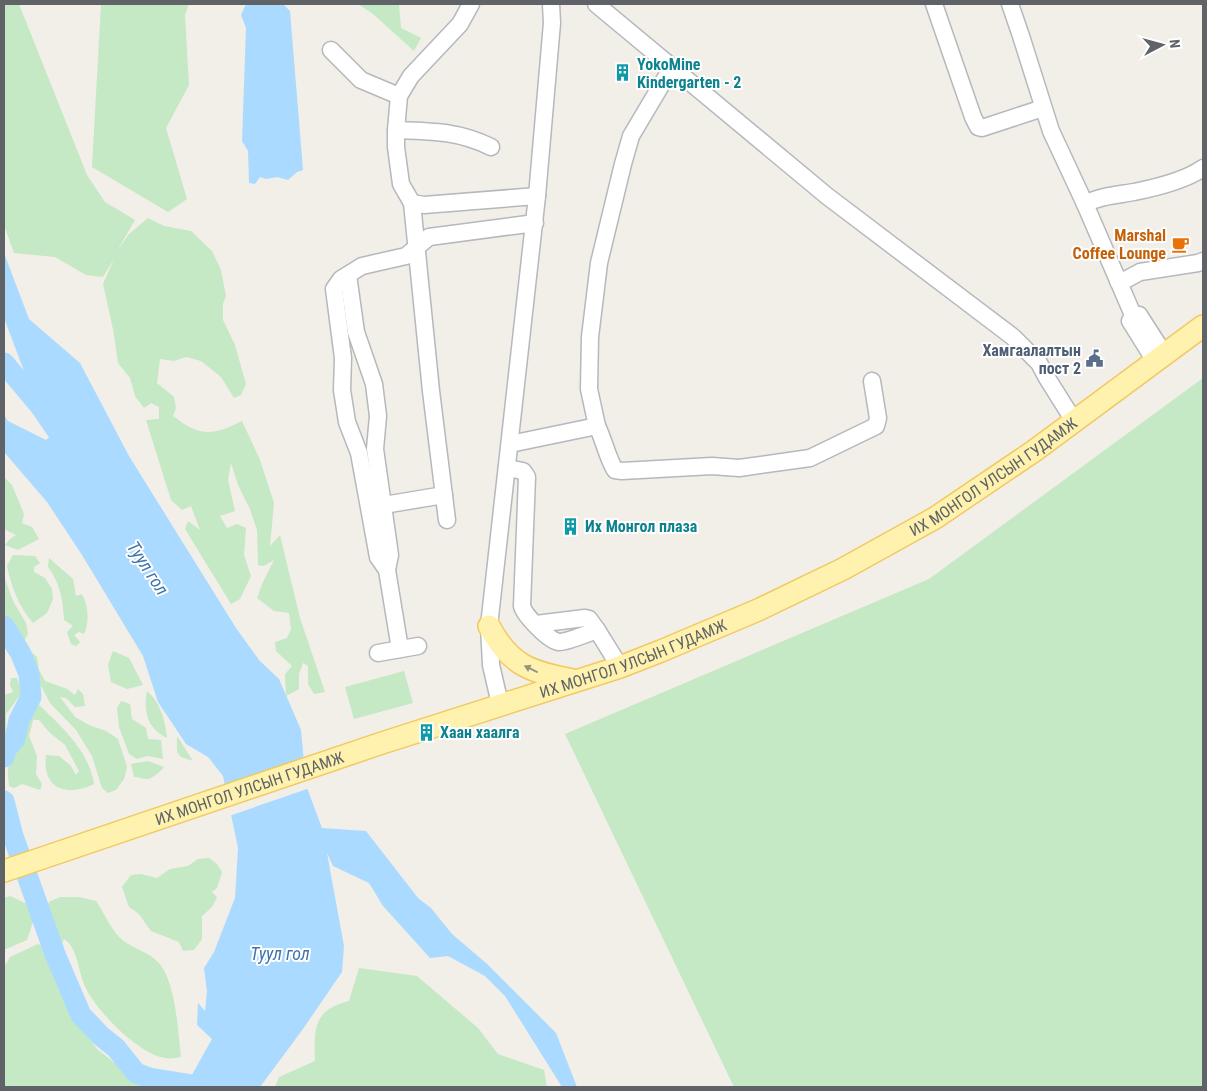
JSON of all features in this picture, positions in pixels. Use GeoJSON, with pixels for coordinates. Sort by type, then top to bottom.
{"type":"FeatureCollection","features":[{"type":"Feature","properties":{"kind":"main road","name":"ИХ МОНГОЛ УЛСЫН ГУДАМЖ"},"geometry":{"type":"LineString","coordinates":[[4,871],[382,743],[620,667],[744,616],[857,562],[935,518],[1074,421],[1203,326]]}},
{"type":"Feature","properties":{"kind":"main road"},"geometry":{"type":"LineString","coordinates":[[489,626],[502,647],[521,664],[541,674],[578,681]]}},
{"type":"Feature","properties":{"kind":"street"},"geometry":{"type":"LineString","coordinates":[[447,520],[432,400],[412,202],[402,184],[396,147],[396,130],[399,96],[411,76],[460,24],[471,4]]}},
{"type":"Feature","properties":{"kind":"street"},"geometry":{"type":"LineString","coordinates":[[500,704],[491,665],[489,626],[538,196],[552,23],[550,4]]}},
{"type":"Feature","properties":{"kind":"street"},"geometry":{"type":"LineString","coordinates":[[552,23],[560,4]]}},
{"type":"Feature","properties":{"kind":"street"},"geometry":{"type":"LineString","coordinates":[[596,4],[827,196],[1013,337],[1040,363],[1046,378],[1074,421]]}},
{"type":"Feature","properties":{"kind":"street"},"geometry":{"type":"LineString","coordinates":[[934,4],[973,117],[978,126],[982,128],[1044,108]]}},
{"type":"Feature","properties":{"kind":"street"},"geometry":{"type":"LineString","coordinates":[[1010,4],[1022,36],[1050,131],[1096,226],[1133,315],[1139,315],[1160,357]]}},
{"type":"Feature","properties":{"kind":"street"},"geometry":{"type":"LineString","coordinates":[[331,50],[361,80],[399,96]]}},
{"type":"Feature","properties":{"kind":"street"},"geometry":{"type":"LineString","coordinates":[[672,67],[631,136],[598,263],[590,337],[589,390],[597,426],[602,435],[611,464],[615,470],[622,472],[712,466],[739,468],[810,458],[876,426],[878,418],[872,381]]}},
{"type":"Feature","properties":{"kind":"street"},"geometry":{"type":"LineString","coordinates":[[396,130],[446,133],[472,137],[491,147]]}},
{"type":"Feature","properties":{"kind":"street"},"geometry":{"type":"LineString","coordinates":[[1085,204],[1095,198],[1144,190],[1176,180],[1203,168]]}},
{"type":"Feature","properties":{"kind":"street"},"geometry":{"type":"LineString","coordinates":[[412,202],[424,205],[538,196]]}},
{"type":"Feature","properties":{"kind":"street"},"geometry":{"type":"LineString","coordinates":[[376,507],[347,422],[342,390],[343,358],[334,289],[341,279],[362,266],[406,256],[429,237],[535,223]]}},
{"type":"Feature","properties":{"kind":"street"},"geometry":{"type":"LineString","coordinates":[[1118,281],[1127,279],[1140,272],[1203,261]]}},
{"type":"Feature","properties":{"kind":"street"},"geometry":{"type":"LineString","coordinates":[[348,275],[356,332],[374,384],[378,416],[375,449],[378,557],[387,570],[400,649]]}},
{"type":"Feature","properties":{"kind":"street"},"geometry":{"type":"LineString","coordinates":[[510,444],[597,426]]}},
{"type":"Feature","properties":{"kind":"street"},"geometry":{"type":"LineString","coordinates":[[508,468],[523,471],[527,477],[522,606],[524,612],[536,624],[589,619],[620,667]]}},
{"type":"Feature","properties":{"kind":"street"},"geometry":{"type":"LineString","coordinates":[[376,507],[444,495]]}},
{"type":"Feature","properties":{"kind":"street"},"geometry":{"type":"LineString","coordinates":[[378,653],[418,646]]}},
{"type":"Feature","properties":{"kind":"green space"},"geometry":{"type":"Polygon","coordinates":[[[4,4],[19,4],[87,175],[105,202],[135,220],[117,251],[129,234],[148,218],[164,226],[191,231],[212,251],[221,270],[226,296],[223,304],[223,320],[235,345],[246,384],[241,395],[234,398],[221,377],[201,361],[186,357],[174,361],[160,359],[157,383],[174,397],[176,408],[173,416],[191,428],[199,431],[214,432],[242,421],[260,460],[274,503],[270,546],[280,535],[300,618],[325,692],[314,694],[308,684],[308,666],[303,663],[299,674],[299,689],[286,696],[285,674],[292,666],[276,651],[275,642],[287,638],[291,629],[289,613],[274,611],[257,598],[274,560],[264,566],[258,565],[257,530],[231,463],[228,480],[235,511],[220,516],[227,528],[237,524],[246,528],[244,555],[251,576],[240,599],[231,604],[185,529],[188,521],[200,530],[191,506],[182,510],[171,500],[146,420],[159,419],[159,407],[151,403],[144,408],[135,396],[130,378],[118,363],[103,284],[114,259],[103,277],[86,275],[55,257],[14,253],[4,225],[4,4]]]}},
{"type":"Feature","properties":{"kind":"green space"},"geometry":{"type":"Polygon","coordinates":[[[101,4],[189,4],[185,15],[189,85],[166,128],[187,199],[168,212],[92,167],[101,4]]]}},
{"type":"Feature","properties":{"kind":"green space"},"geometry":{"type":"Polygon","coordinates":[[[358,4],[399,4],[401,28],[421,38],[414,51],[373,14],[358,4]]]}},
{"type":"Feature","properties":{"kind":"green space"},"geometry":{"type":"Polygon","coordinates":[[[1203,378],[1203,1087],[734,1087],[565,734],[929,579],[1203,378]]]}},
{"type":"Feature","properties":{"kind":"green space"},"geometry":{"type":"Polygon","coordinates":[[[4,477],[12,485],[24,514],[22,523],[32,527],[39,539],[18,550],[5,545],[16,535],[4,529],[4,477]]]}},
{"type":"Feature","properties":{"kind":"green space"},"geometry":{"type":"Polygon","coordinates":[[[13,555],[35,556],[40,563],[34,567],[34,572],[45,578],[52,589],[53,599],[47,613],[33,623],[16,596],[11,581],[7,566],[13,555]]]}},
{"type":"Feature","properties":{"kind":"green space"},"geometry":{"type":"Polygon","coordinates":[[[49,558],[73,579],[76,596],[82,594],[86,603],[88,614],[86,629],[84,634],[79,632],[74,635],[80,642],[76,646],[71,644],[67,632],[73,626],[64,620],[60,592],[48,567],[49,558]]]}},
{"type":"Feature","properties":{"kind":"green space"},"geometry":{"type":"Polygon","coordinates":[[[4,576],[13,601],[26,623],[28,634],[24,641],[4,613],[4,576]]]}},
{"type":"Feature","properties":{"kind":"green space"},"geometry":{"type":"Polygon","coordinates":[[[30,651],[37,657],[39,670],[45,681],[67,689],[75,695],[78,689],[83,694],[85,706],[75,707],[66,698],[60,697],[75,717],[89,725],[106,731],[118,739],[127,767],[124,779],[116,790],[108,793],[102,788],[92,756],[76,730],[50,703],[28,661],[30,651]]]}},
{"type":"Feature","properties":{"kind":"green space"},"geometry":{"type":"Polygon","coordinates":[[[113,651],[129,658],[143,685],[127,689],[111,682],[108,665],[113,651]]]}},
{"type":"Feature","properties":{"kind":"green space"},"geometry":{"type":"Polygon","coordinates":[[[404,671],[413,703],[354,719],[345,687],[404,671]]]}},
{"type":"Feature","properties":{"kind":"green space"},"geometry":{"type":"Polygon","coordinates":[[[11,678],[17,678],[22,693],[6,714],[6,736],[4,742],[4,695],[13,692],[10,685],[11,678]]]}},
{"type":"Feature","properties":{"kind":"green space"},"geometry":{"type":"Polygon","coordinates":[[[147,691],[156,701],[162,713],[167,738],[155,730],[148,719],[146,706],[147,691]]]}},
{"type":"Feature","properties":{"kind":"green space"},"geometry":{"type":"Polygon","coordinates":[[[121,701],[130,704],[132,719],[146,728],[148,739],[161,740],[163,759],[148,756],[137,759],[129,754],[119,727],[117,708],[121,701]]]}},
{"type":"Feature","properties":{"kind":"green space"},"geometry":{"type":"Polygon","coordinates":[[[36,702],[64,729],[80,749],[91,772],[94,784],[75,790],[66,790],[58,788],[52,783],[46,767],[46,755],[59,756],[71,766],[76,775],[79,771],[65,745],[50,733],[39,720],[33,720],[29,736],[37,756],[36,774],[42,784],[40,790],[22,784],[14,788],[9,786],[8,771],[10,762],[24,725],[36,702]]]}},
{"type":"Feature","properties":{"kind":"green space"},"geometry":{"type":"Polygon","coordinates":[[[177,736],[193,761],[181,757],[177,752],[177,736]]]}},
{"type":"Feature","properties":{"kind":"green space"},"geometry":{"type":"Polygon","coordinates":[[[148,761],[164,767],[149,779],[134,777],[131,764],[148,761]]]}},
{"type":"Feature","properties":{"kind":"green space"},"geometry":{"type":"Polygon","coordinates":[[[209,858],[217,864],[222,872],[217,888],[212,892],[217,897],[212,907],[202,916],[202,939],[194,950],[183,951],[179,942],[151,931],[139,914],[129,907],[122,887],[131,875],[141,874],[157,878],[170,869],[188,866],[198,859],[209,858]]]}},
{"type":"Feature","properties":{"kind":"green space"},"geometry":{"type":"Polygon","coordinates":[[[10,896],[27,904],[33,922],[27,940],[4,950],[4,898],[10,896]]]}},
{"type":"Feature","properties":{"kind":"green space"},"geometry":{"type":"Polygon","coordinates":[[[60,897],[79,897],[96,901],[119,937],[127,944],[149,955],[158,962],[169,981],[177,1021],[181,1057],[165,1058],[154,1055],[142,1048],[118,1029],[97,1006],[84,984],[72,947],[64,939],[59,950],[52,940],[47,921],[49,902],[60,897]]]}},
{"type":"Feature","properties":{"kind":"green space"},"geometry":{"type":"Polygon","coordinates":[[[38,944],[45,948],[71,1015],[97,1049],[141,1084],[154,1087],[4,1087],[4,967],[10,957],[38,944]]]}},
{"type":"Feature","properties":{"kind":"green space"},"geometry":{"type":"Polygon","coordinates":[[[359,968],[417,976],[478,1028],[498,1054],[544,1070],[547,1087],[275,1087],[279,1077],[315,1061],[315,1039],[318,1022],[328,1010],[349,1001],[359,968]]]}},
{"type":"Feature","properties":{"kind":"water"},"geometry":{"type":"Polygon","coordinates":[[[246,4],[283,4],[290,11],[303,170],[297,172],[288,180],[277,177],[266,179],[260,177],[255,184],[249,183],[248,151],[242,141],[246,28],[241,15],[246,4]]]}},
{"type":"Feature","properties":{"kind":"water","name":"Туул гол"},"geometry":{"type":"Polygon","coordinates":[[[4,253],[29,319],[80,363],[129,456],[236,628],[259,660],[279,679],[301,730],[306,785],[322,828],[366,831],[418,898],[431,908],[452,934],[486,963],[556,1033],[577,1087],[562,1087],[505,996],[485,976],[448,956],[430,958],[383,906],[369,883],[333,866],[327,853],[344,946],[342,972],[260,1087],[189,1087],[188,1082],[212,1039],[197,1025],[198,1003],[205,1011],[207,992],[204,968],[214,952],[235,898],[238,848],[223,776],[208,757],[186,744],[158,702],[143,656],[82,555],[47,502],[4,452],[4,415],[8,421],[46,440],[60,428],[27,379],[4,318],[4,253]]]}},
{"type":"Feature","properties":{"kind":"pier"},"geometry":{"type":"Polygon","coordinates":[[[306,760],[310,788],[229,816],[223,789],[306,760]]]}},
{"type":"Feature","properties":{"kind":"waterway","name":"Туул гол"},"geometry":{"type":"LineString","coordinates":[[4,363],[41,407],[73,454]]}},
{"type":"Feature","properties":{"kind":"waterway","name":"Туул гол"},"geometry":{"type":"LineString","coordinates":[[4,626],[21,654],[29,674],[31,697],[19,720],[15,739],[7,748],[4,757]]}},
{"type":"Feature","properties":{"kind":"waterway","name":"Туул гол"},"geometry":{"type":"LineString","coordinates":[[4,801],[13,836],[55,954],[81,1015],[101,1036],[116,1048],[136,1073],[149,1078],[201,1087]]}},
{"type":"Feature","properties":{"kind":"place","name":"YokoMine Kindergarten - 2"},"geometry":{"type":"Point","coordinates":[623,73]}},
{"type":"Feature","properties":{"kind":"place","name":"Marshal Coffee Lounge"},"geometry":{"type":"Point","coordinates":[1180,244]}},
{"type":"Feature","properties":{"kind":"place","name":"Хамгаалалтын пост 2"},"geometry":{"type":"Point","coordinates":[1095,359]}},
{"type":"Feature","properties":{"kind":"place","name":"Их Монгол плаза"},"geometry":{"type":"Point","coordinates":[571,526]}},
{"type":"Feature","properties":{"kind":"place","name":"Хаан хаалга"},"geometry":{"type":"Point","coordinates":[426,732]}}]}
